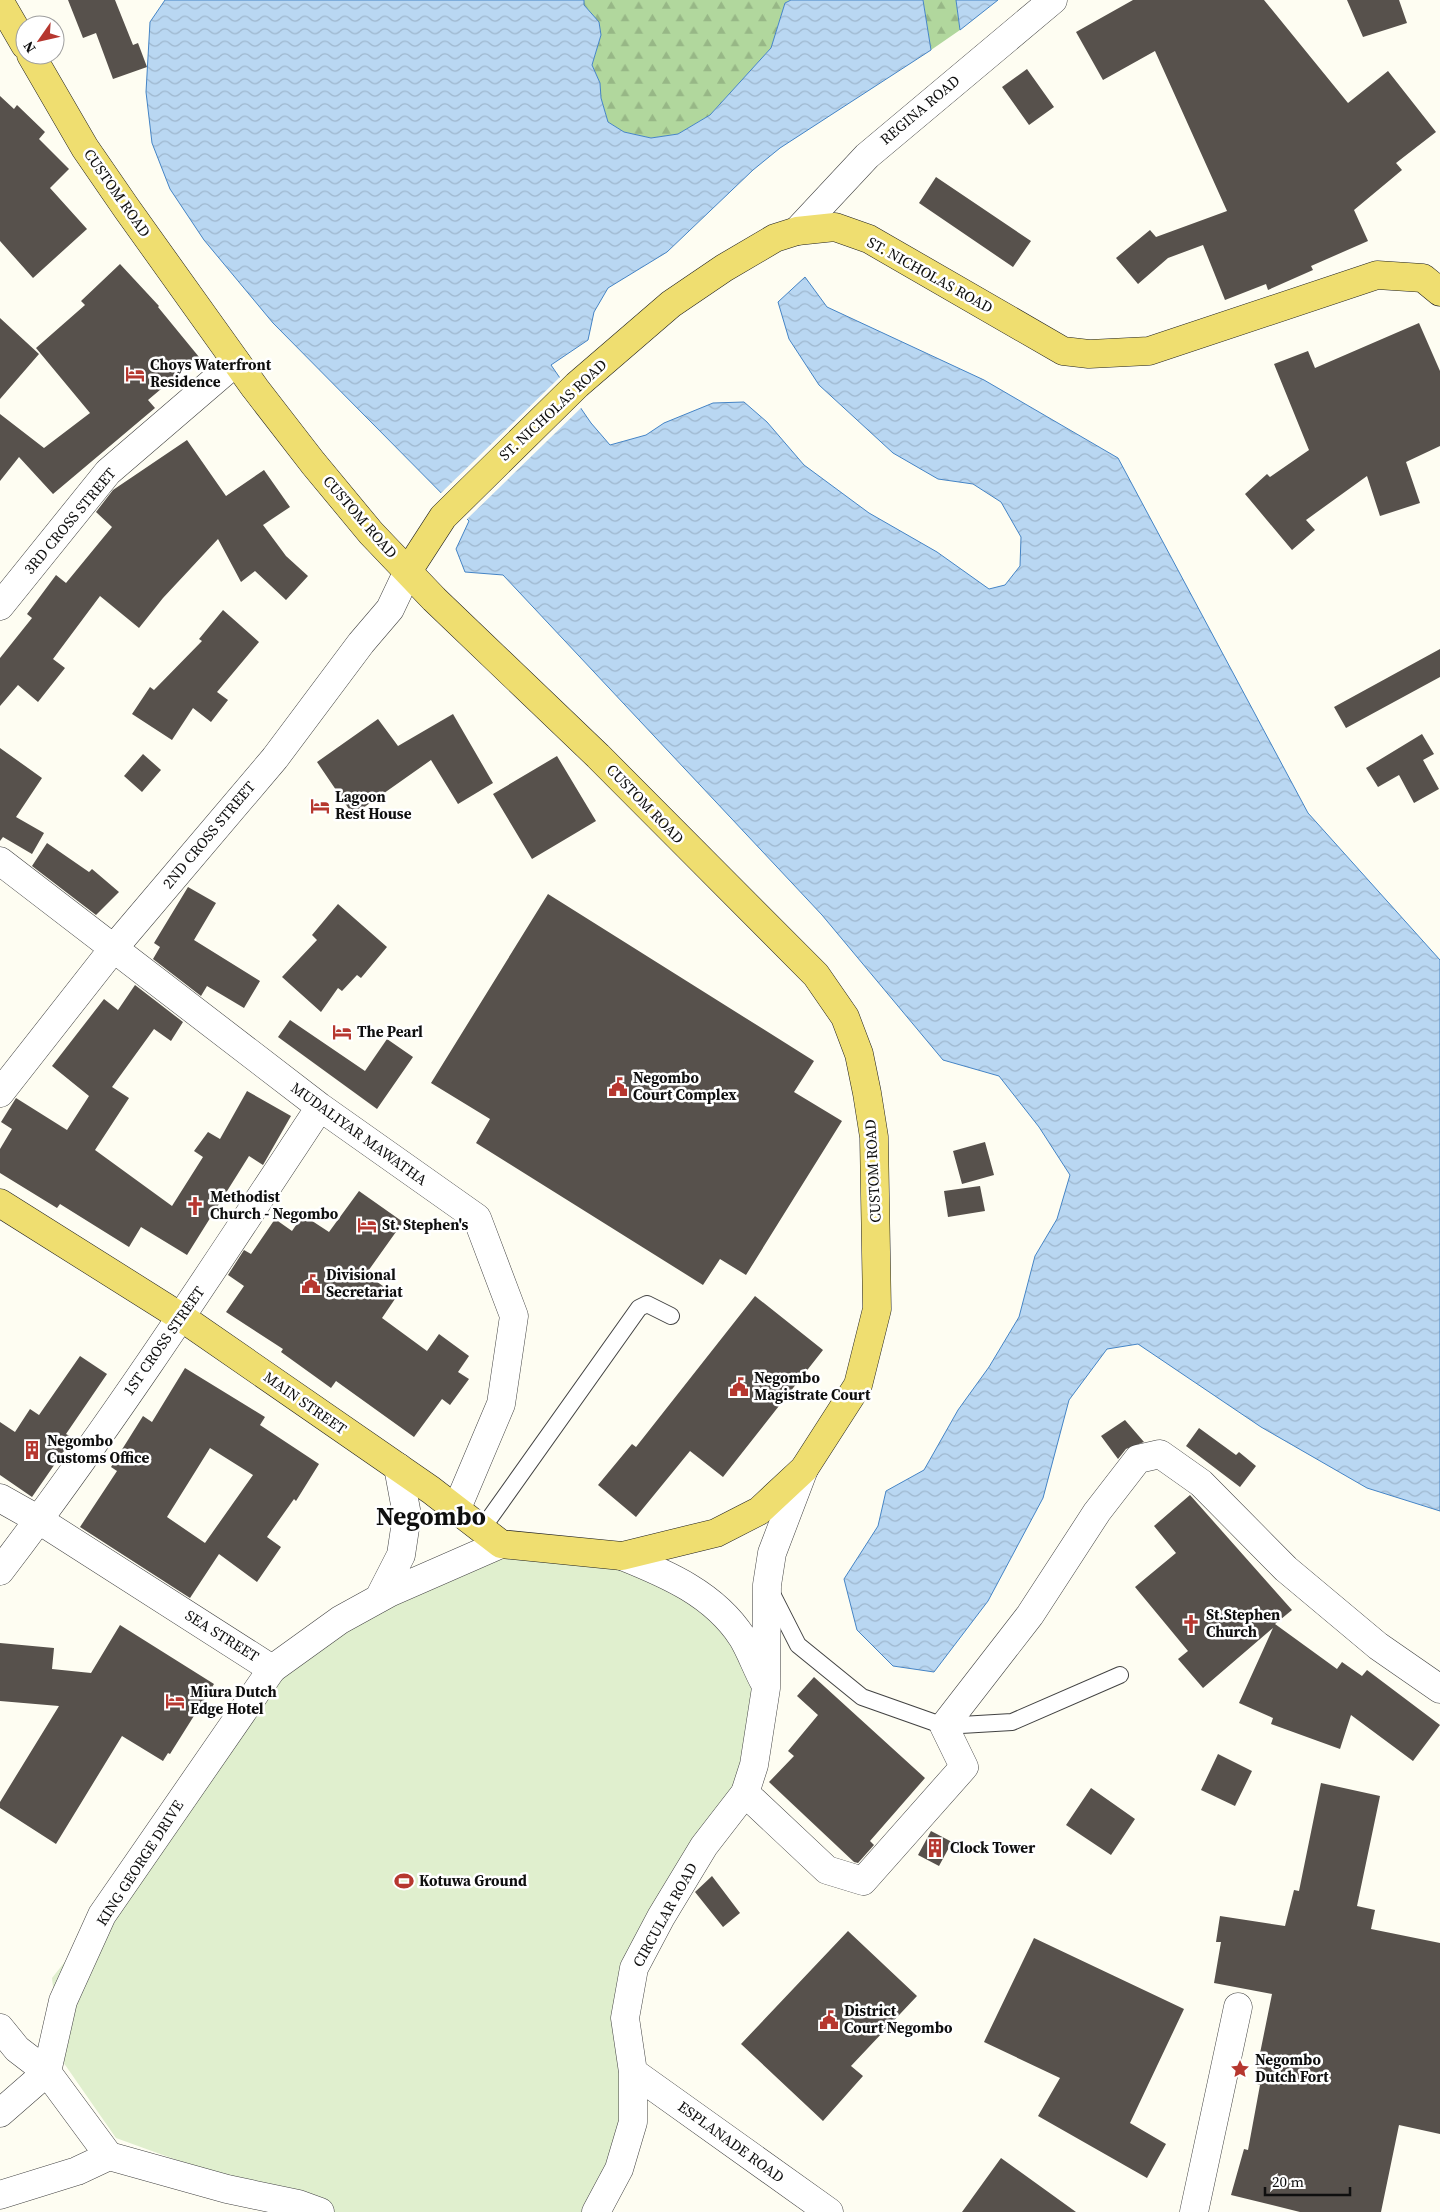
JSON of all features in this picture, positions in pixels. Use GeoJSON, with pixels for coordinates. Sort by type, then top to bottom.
{"type":"FeatureCollection","features":[{"type":"Feature","properties":{"kind":"main road"},"geometry":{"type":"LineString","coordinates":[[0,2],[15,28]]}},
{"type":"Feature","properties":{"kind":"main road","name":"CUSTOM ROAD"},"geometry":{"type":"LineString","coordinates":[[37,65],[85,148],[236,362],[339,496],[371,533],[408,571],[598,756],[816,974],[845,1017],[859,1054],[874,1136],[877,1309],[858,1385],[804,1469],[759,1511],[716,1533],[622,1556]]}},
{"type":"Feature","properties":{"kind":"main road","name":"ST. NICHOLAS ROAD"},"geometry":{"type":"LineString","coordinates":[[408,571],[442,517],[577,385],[670,304],[724,268],[775,238],[797,231],[835,227],[869,239],[1063,351],[1089,354],[1149,351],[1377,276],[1435,280]]}},
{"type":"Feature","properties":{"kind":"main road","name":"MAIN STREET"},"geometry":{"type":"LineString","coordinates":[[0,1203],[181,1317],[457,1508],[491,1536]]}},
{"type":"Feature","properties":{"kind":"main road"},"geometry":{"type":"LineString","coordinates":[[491,1536],[622,1556]]}},
{"type":"Feature","properties":{"kind":"street","name":"REGINA ROAD"},"geometry":{"type":"LineString","coordinates":[[797,231],[867,156],[1053,0]]}},
{"type":"Feature","properties":{"kind":"street","name":"3RD CROSS STREET"},"geometry":{"type":"LineString","coordinates":[[0,606],[108,472],[236,362]]}},
{"type":"Feature","properties":{"kind":"street","name":"2ND CROSS STREET"},"geometry":{"type":"LineString","coordinates":[[0,1093],[113,949],[275,758],[361,643],[390,609],[408,571]]}},
{"type":"Feature","properties":{"kind":"street","name":"MUDALIYAR MAWATHA"},"geometry":{"type":"LineString","coordinates":[[0,861],[320,1107],[477,1218],[514,1316],[501,1404],[457,1508]]}},
{"type":"Feature","properties":{"kind":"street","name":"1ST CROSS STREET"},"geometry":{"type":"LineString","coordinates":[[0,1571],[39,1520],[181,1317],[320,1107]]}},
{"type":"Feature","properties":{"kind":"street"},"geometry":{"type":"LineString","coordinates":[[745,1793],[827,1870],[862,1881],[964,1767],[944,1726],[1030,1615],[1097,1512],[1138,1459],[1160,1454],[1201,1483],[1286,1569],[1355,1627],[1378,1646],[1440,1689]]}},
{"type":"Feature","properties":{"kind":"street"},"geometry":{"type":"LineString","coordinates":[[379,1598],[401,1554],[407,1515],[398,1467]]}},
{"type":"Feature","properties":{"kind":"street","name":"CIRCULAR ROAD"},"geometry":{"type":"LineString","coordinates":[[596,2212],[618,2169],[633,2122],[633,2072],[625,2018],[634,1968],[661,1917],[704,1846],[745,1793],[758,1745],[766,1688],[767,1585],[772,1553],[804,1469]]}},
{"type":"Feature","properties":{"kind":"street","name":"SEA STREET"},"geometry":{"type":"LineString","coordinates":[[0,1498],[39,1520],[272,1669],[340,1620],[491,1536]]}},
{"type":"Feature","properties":{"kind":"street"},"geometry":{"type":"LineString","coordinates":[[622,1556],[669,1575],[711,1603],[742,1637],[766,1688]]}},
{"type":"Feature","properties":{"kind":"street","name":"KING GEORGE DRIVE"},"geometry":{"type":"LineString","coordinates":[[47,2072],[63,2001],[102,1915],[272,1669]]}},
{"type":"Feature","properties":{"kind":"street"},"geometry":{"type":"LineString","coordinates":[[1194,2212],[1238,2007]]}},
{"type":"Feature","properties":{"kind":"street"},"geometry":{"type":"LineString","coordinates":[[0,2028],[17,2049],[47,2072],[110,2156],[227,2189],[298,2204],[320,2212]]}},
{"type":"Feature","properties":{"kind":"street"},"geometry":{"type":"LineString","coordinates":[[0,2113],[47,2072]]}},
{"type":"Feature","properties":{"kind":"street","name":"ESPLANADE ROAD"},"geometry":{"type":"LineString","coordinates":[[633,2072],[829,2212]]}},
{"type":"Feature","properties":{"kind":"street"},"geometry":{"type":"LineString","coordinates":[[0,2195],[77,2171],[110,2156]]}},
{"type":"Feature","properties":{"kind":"lane"},"geometry":{"type":"LineString","coordinates":[[491,1536],[639,1308],[647,1304],[671,1316]]}},
{"type":"Feature","properties":{"kind":"lane"},"geometry":{"type":"LineString","coordinates":[[767,1585],[798,1645],[862,1697],[944,1726],[1012,1722],[1120,1674]]}},
{"type":"Feature","properties":{"kind":"green space"},"geometry":{"type":"Polygon","coordinates":[[[584,0],[791,0],[785,3],[771,48],[710,115],[678,134],[651,138],[624,132],[608,122],[601,98],[600,83],[592,65],[601,35],[599,23],[584,5],[584,0]]]}},
{"type":"Feature","properties":{"kind":"green space"},"geometry":{"type":"Polygon","coordinates":[[[923,0],[956,0],[960,30],[931,50],[923,0]]]}},
{"type":"Feature","properties":{"kind":"green space","name":"Kotuwa Ground"},"geometry":{"type":"Polygon","coordinates":[[[501,1544],[601,1554],[693,1590],[766,1688],[759,1745],[647,1941],[633,2072],[596,2212],[320,2212],[116,2138],[61,2059],[52,1978],[102,1915],[272,1669],[501,1544]]]}},
{"type":"Feature","properties":{"kind":"water"},"geometry":{"type":"Polygon","coordinates":[[[165,0],[584,0],[584,5],[599,22],[601,35],[592,65],[600,83],[601,98],[608,122],[624,132],[651,138],[678,134],[710,115],[771,48],[785,3],[791,0],[923,0],[931,50],[780,148],[753,170],[667,252],[608,288],[594,312],[588,340],[551,365],[591,423],[610,445],[646,435],[664,423],[713,403],[744,402],[767,422],[804,465],[869,513],[937,552],[989,589],[1005,585],[1020,566],[1021,537],[1001,502],[973,484],[938,479],[893,453],[819,385],[789,339],[778,302],[805,277],[827,307],[984,380],[1118,458],[1308,813],[1440,960],[1440,1511],[1367,1488],[1261,1427],[1138,1344],[1107,1349],[1069,1400],[1043,1498],[988,1601],[934,1672],[893,1666],[857,1630],[844,1579],[878,1526],[886,1491],[924,1470],[958,1410],[989,1367],[1019,1317],[1035,1256],[1057,1219],[1070,1175],[1039,1127],[999,1076],[943,1060],[822,915],[503,575],[465,572],[456,549],[469,521],[273,323],[204,240],[170,189],[152,143],[146,92],[150,22],[165,0]]]}},
{"type":"Feature","properties":{"kind":"water"},"geometry":{"type":"Polygon","coordinates":[[[956,0],[998,0],[960,30],[956,0]]]}},
{"type":"Feature","properties":{"kind":"pier"},"geometry":{"type":"Polygon","coordinates":[[[561,376],[582,407],[465,521],[439,495],[561,376]]]}},
{"type":"Feature","properties":{"kind":"building"},"geometry":{"type":"Polygon","coordinates":[[[68,0],[115,0],[133,45],[138,43],[147,67],[113,79],[96,33],[83,38],[68,0]]]}},
{"type":"Feature","properties":{"kind":"building"},"geometry":{"type":"Polygon","coordinates":[[[1133,0],[1264,0],[1348,103],[1388,71],[1436,132],[1396,163],[1402,170],[1354,210],[1368,241],[1311,266],[1313,270],[1268,290],[1266,284],[1225,300],[1203,245],[1168,258],[1138,284],[1116,258],[1150,230],[1156,237],[1227,211],[1155,51],[1103,80],[1076,32],[1133,0]]]}},
{"type":"Feature","properties":{"kind":"building"},"geometry":{"type":"Polygon","coordinates":[[[1347,0],[1399,0],[1407,23],[1363,37],[1347,0]]]}},
{"type":"Feature","properties":{"kind":"building"},"geometry":{"type":"Polygon","coordinates":[[[1027,69],[1054,107],[1029,125],[1002,87],[1027,69]]]}},
{"type":"Feature","properties":{"kind":"building"},"geometry":{"type":"Polygon","coordinates":[[[0,96],[14,109],[17,105],[45,132],[39,139],[69,169],[50,188],[87,229],[33,278],[0,241],[0,96]]]}},
{"type":"Feature","properties":{"kind":"building"},"geometry":{"type":"Polygon","coordinates":[[[936,177],[1031,241],[1013,267],[919,203],[936,177]]]}},
{"type":"Feature","properties":{"kind":"building"},"geometry":{"type":"Polygon","coordinates":[[[120,264],[159,306],[199,357],[148,400],[155,408],[53,494],[19,457],[0,481],[0,414],[44,448],[90,413],[36,348],[85,305],[81,301],[120,264]]]}},
{"type":"Feature","properties":{"kind":"building"},"geometry":{"type":"Polygon","coordinates":[[[0,318],[39,354],[0,399],[0,318]]]}},
{"type":"Feature","properties":{"kind":"building"},"geometry":{"type":"Polygon","coordinates":[[[1419,323],[1440,371],[1440,446],[1406,462],[1420,503],[1380,516],[1367,476],[1306,520],[1315,530],[1292,550],[1245,494],[1267,474],[1270,477],[1309,450],[1274,364],[1308,351],[1315,368],[1419,323]]]}},
{"type":"Feature","properties":{"kind":"building"},"geometry":{"type":"Polygon","coordinates":[[[187,440],[226,496],[264,470],[290,507],[263,525],[286,556],[308,576],[286,600],[255,571],[241,582],[218,539],[163,598],[139,628],[100,596],[53,659],[65,668],[38,702],[18,685],[0,706],[0,658],[32,618],[27,614],[56,575],[66,583],[112,527],[96,512],[113,490],[187,440]]]}},
{"type":"Feature","properties":{"kind":"building"},"geometry":{"type":"Polygon","coordinates":[[[223,610],[259,642],[217,692],[228,700],[211,722],[193,708],[172,740],[132,714],[150,687],[154,690],[202,641],[199,639],[223,610]]]}},
{"type":"Feature","properties":{"kind":"building"},"geometry":{"type":"Polygon","coordinates":[[[1440,649],[1440,677],[1346,728],[1334,707],[1440,649]]]}},
{"type":"Feature","properties":{"kind":"building"},"geometry":{"type":"Polygon","coordinates":[[[453,714],[493,783],[458,804],[431,760],[353,815],[317,762],[378,719],[398,746],[453,714]]]}},
{"type":"Feature","properties":{"kind":"building"},"geometry":{"type":"Polygon","coordinates":[[[1422,734],[1434,754],[1423,760],[1439,789],[1414,803],[1399,775],[1378,787],[1366,768],[1422,734]]]}},
{"type":"Feature","properties":{"kind":"building"},"geometry":{"type":"Polygon","coordinates":[[[0,748],[42,778],[16,817],[44,833],[32,854],[3,837],[0,841],[0,748]]]}},
{"type":"Feature","properties":{"kind":"building"},"geometry":{"type":"Polygon","coordinates":[[[143,754],[161,770],[142,792],[124,776],[143,754]]]}},
{"type":"Feature","properties":{"kind":"building"},"geometry":{"type":"Polygon","coordinates":[[[557,756],[596,821],[532,859],[493,794],[557,756]]]}},
{"type":"Feature","properties":{"kind":"building"},"geometry":{"type":"Polygon","coordinates":[[[47,843],[89,872],[92,869],[119,892],[96,915],[32,866],[47,843]]]}},
{"type":"Feature","properties":{"kind":"building"},"geometry":{"type":"Polygon","coordinates":[[[188,887],[216,903],[194,940],[260,981],[244,1008],[207,986],[201,996],[153,959],[160,947],[154,943],[188,887]]]}},
{"type":"Feature","properties":{"kind":"building","name":"Negombo Court Complex"},"geometry":{"type":"Polygon","coordinates":[[[548,894],[814,1061],[794,1092],[842,1121],[746,1275],[720,1259],[703,1285],[476,1143],[490,1119],[431,1083],[548,894]]]}},
{"type":"Feature","properties":{"kind":"building"},"geometry":{"type":"Polygon","coordinates":[[[338,904],[387,947],[361,978],[357,975],[342,991],[338,988],[321,1012],[282,977],[317,940],[312,935],[338,904]]]}},
{"type":"Feature","properties":{"kind":"building"},"geometry":{"type":"Polygon","coordinates":[[[135,985],[183,1022],[171,1041],[154,1029],[112,1087],[129,1098],[95,1150],[172,1206],[203,1157],[194,1151],[208,1132],[220,1139],[247,1091],[291,1116],[263,1165],[249,1156],[187,1255],[141,1227],[129,1247],[60,1204],[57,1208],[0,1173],[0,1149],[12,1129],[1,1122],[16,1098],[67,1130],[89,1096],[52,1066],[104,999],[118,1010],[135,985]]]}},
{"type":"Feature","properties":{"kind":"building"},"geometry":{"type":"Polygon","coordinates":[[[290,1020],[365,1071],[387,1039],[413,1057],[377,1109],[278,1037],[290,1020]]]}},
{"type":"Feature","properties":{"kind":"building"},"geometry":{"type":"Polygon","coordinates":[[[985,1142],[994,1175],[962,1184],[953,1151],[985,1142]]]}},
{"type":"Feature","properties":{"kind":"building"},"geometry":{"type":"Polygon","coordinates":[[[980,1186],[985,1211],[948,1217],[944,1191],[980,1186]]]}},
{"type":"Feature","properties":{"kind":"building"},"geometry":{"type":"Polygon","coordinates":[[[359,1191],[403,1222],[366,1274],[397,1296],[382,1318],[427,1351],[439,1334],[469,1356],[458,1372],[469,1379],[450,1405],[442,1399],[414,1437],[336,1381],[331,1388],[281,1352],[283,1349],[226,1312],[244,1286],[228,1275],[244,1250],[251,1254],[275,1219],[292,1231],[303,1215],[329,1232],[359,1191]]]}},
{"type":"Feature","properties":{"kind":"building","name":"Negombo Magistrate Court"},"geometry":{"type":"Polygon","coordinates":[[[755,1296],[823,1350],[723,1477],[690,1451],[636,1517],[598,1485],[632,1444],[636,1447],[755,1296]]]}},
{"type":"Feature","properties":{"kind":"building","name":"Negombo Customs Office"},"geometry":{"type":"Polygon","coordinates":[[[80,1356],[107,1374],[66,1434],[73,1438],[32,1497],[0,1475],[0,1422],[15,1432],[30,1409],[39,1415],[80,1356]]]}},
{"type":"Feature","properties":{"kind":"building"},"geometry":{"type":"Polygon","coordinates":[[[185,1368],[265,1417],[260,1425],[319,1464],[296,1501],[294,1499],[267,1537],[281,1547],[257,1582],[219,1554],[190,1598],[80,1527],[117,1471],[111,1467],[143,1416],[152,1422],[185,1368]],[[210,1448],[167,1517],[205,1543],[253,1475],[210,1448]]]}},
{"type":"Feature","properties":{"kind":"building"},"geometry":{"type":"Polygon","coordinates":[[[1125,1420],[1144,1442],[1126,1449],[1118,1459],[1101,1436],[1125,1420]]]}},
{"type":"Feature","properties":{"kind":"building"},"geometry":{"type":"Polygon","coordinates":[[[1199,1428],[1236,1455],[1239,1452],[1256,1466],[1240,1487],[1186,1446],[1199,1428]]]}},
{"type":"Feature","properties":{"kind":"building"},"geometry":{"type":"Polygon","coordinates":[[[1190,1495],[1292,1610],[1275,1624],[1337,1669],[1342,1662],[1362,1676],[1367,1670],[1440,1725],[1413,1761],[1351,1715],[1340,1749],[1271,1724],[1273,1718],[1239,1703],[1273,1628],[1203,1688],[1178,1659],[1188,1651],[1135,1587],[1176,1553],[1154,1526],[1190,1495]]]}},
{"type":"Feature","properties":{"kind":"building"},"geometry":{"type":"Polygon","coordinates":[[[120,1625],[214,1684],[170,1754],[168,1753],[163,1761],[122,1736],[56,1844],[0,1808],[0,1802],[59,1706],[0,1701],[0,1643],[54,1648],[52,1669],[91,1673],[120,1625]]]}},
{"type":"Feature","properties":{"kind":"building"},"geometry":{"type":"Polygon","coordinates":[[[814,1677],[925,1778],[870,1841],[874,1845],[858,1863],[854,1862],[769,1782],[794,1756],[788,1751],[818,1715],[797,1696],[814,1677]]]}},
{"type":"Feature","properties":{"kind":"building"},"geometry":{"type":"Polygon","coordinates":[[[1218,1754],[1252,1771],[1235,1806],[1201,1790],[1218,1754]]]}},
{"type":"Feature","properties":{"kind":"building"},"geometry":{"type":"Polygon","coordinates":[[[1321,1783],[1380,1796],[1357,1906],[1375,1910],[1371,1929],[1440,1943],[1440,2134],[1399,2125],[1381,2212],[1300,2212],[1231,2195],[1244,2149],[1248,2150],[1260,2085],[1254,2083],[1272,1994],[1214,1983],[1221,1942],[1216,1942],[1220,1916],[1285,1926],[1294,1890],[1299,1891],[1321,1783]]]}},
{"type":"Feature","properties":{"kind":"building"},"geometry":{"type":"Polygon","coordinates":[[[1091,1788],[1135,1819],[1111,1855],[1066,1825],[1091,1788]]]}},
{"type":"Feature","properties":{"kind":"building","name":"Clock Tower"},"geometry":{"type":"Polygon","coordinates":[[[931,1831],[952,1842],[939,1866],[918,1855],[931,1831]]]}},
{"type":"Feature","properties":{"kind":"building"},"geometry":{"type":"Polygon","coordinates":[[[712,1876],[740,1913],[723,1927],[695,1892],[712,1876]]]}},
{"type":"Feature","properties":{"kind":"building","name":"District Court Negombo"},"geometry":{"type":"Polygon","coordinates":[[[848,1931],[917,1996],[851,2066],[863,2076],[823,2121],[741,2044],[848,1931]]]}},
{"type":"Feature","properties":{"kind":"building"},"geometry":{"type":"Polygon","coordinates":[[[1034,1938],[1184,2009],[1130,2123],[1166,2144],[1147,2178],[1038,2116],[1060,2078],[984,2042],[1034,1938]]]}},
{"type":"Feature","properties":{"kind":"building"},"geometry":{"type":"Polygon","coordinates":[[[1001,2158],[1076,2212],[962,2212],[1001,2158]]]}},
{"type":"Feature","properties":{"kind":"place","name":"Choys Waterfront Residence"},"geometry":{"type":"Point","coordinates":[135,374]}},
{"type":"Feature","properties":{"kind":"place","name":"Lagoon Rest House"},"geometry":{"type":"Point","coordinates":[320,806]}},
{"type":"Feature","properties":{"kind":"place","name":"The Pearl"},"geometry":{"type":"Point","coordinates":[342,1032]}},
{"type":"Feature","properties":{"kind":"place","name":"Negombo Court Complex"},"geometry":{"type":"Point","coordinates":[618,1087]}},
{"type":"Feature","properties":{"kind":"place","name":"Methodist Church - Negombo"},"geometry":{"type":"Point","coordinates":[195,1206]}},
{"type":"Feature","properties":{"kind":"place","name":"St. Stephen's"},"geometry":{"type":"Point","coordinates":[367,1225]}},
{"type":"Feature","properties":{"kind":"place","name":"Divisional Secretariat"},"geometry":{"type":"Point","coordinates":[311,1284]}},
{"type":"Feature","properties":{"kind":"place","name":"Negombo Magistrate Court"},"geometry":{"type":"Point","coordinates":[739,1387]}},
{"type":"Feature","properties":{"kind":"place","name":"Negombo Customs Office"},"geometry":{"type":"Point","coordinates":[32,1450]}},
{"type":"Feature","properties":{"kind":"place","name":"St.Stephen Church"},"geometry":{"type":"Point","coordinates":[1191,1624]}},
{"type":"Feature","properties":{"kind":"place","name":"Miura Dutch Edge Hotel"},"geometry":{"type":"Point","coordinates":[175,1701]}},
{"type":"Feature","properties":{"kind":"place","name":"Clock Tower"},"geometry":{"type":"Point","coordinates":[935,1848]}},
{"type":"Feature","properties":{"kind":"place","name":"Kotuwa Ground"},"geometry":{"type":"Point","coordinates":[404,1881]}},
{"type":"Feature","properties":{"kind":"place","name":"District Court Negombo"},"geometry":{"type":"Point","coordinates":[829,2020]}},
{"type":"Feature","properties":{"kind":"place","name":"Negombo Dutch Fort"},"geometry":{"type":"Point","coordinates":[1240,2069]}},
{"type":"Feature","properties":{"kind":"district","name":"Negombo"},"geometry":{"type":"Point","coordinates":[431,1516]}}]}
